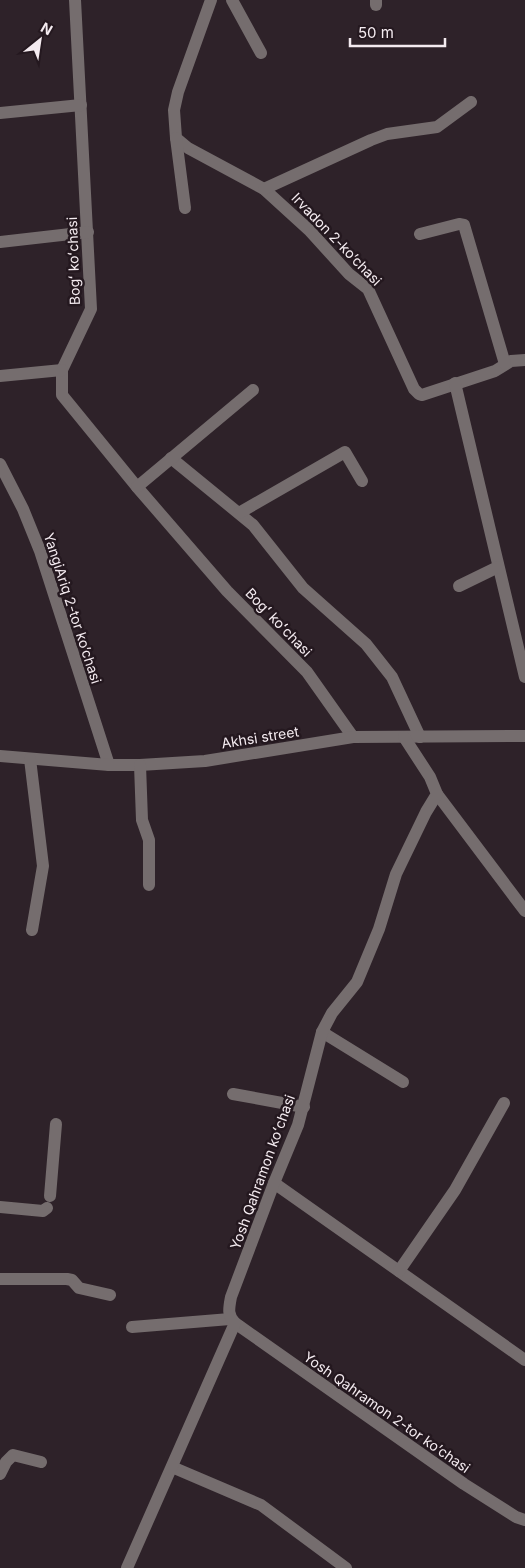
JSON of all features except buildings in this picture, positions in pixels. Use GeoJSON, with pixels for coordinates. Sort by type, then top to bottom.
{"type":"FeatureCollection","features":[{"type":"Feature","properties":{"kind":"street","name":"Bogʻ koʻchasi"},"geometry":{"type":"LineString","coordinates":[[75,0],[91,309],[62,370],[62,394],[137,487],[227,591],[307,672],[353,737]]}},
{"type":"Feature","properties":{"kind":"street"},"geometry":{"type":"LineString","coordinates":[[185,208],[174,110],[178,92],[211,0]]}},
{"type":"Feature","properties":{"kind":"street"},"geometry":{"type":"LineString","coordinates":[[232,0],[261,53]]}},
{"type":"Feature","properties":{"kind":"street","name":"Irvadon 2-koʼchasi"},"geometry":{"type":"LineString","coordinates":[[264,188],[371,140],[388,134],[436,127],[471,102]]}},
{"type":"Feature","properties":{"kind":"street"},"geometry":{"type":"LineString","coordinates":[[0,113],[81,105]]}},
{"type":"Feature","properties":{"kind":"street","name":"Irvadon 2-koʼchasi"},"geometry":{"type":"LineString","coordinates":[[176,138],[188,148],[264,188],[309,230],[349,274],[368,289],[416,392],[422,395],[495,371],[505,364],[516,360],[525,360]]}},
{"type":"Feature","properties":{"kind":"street"},"geometry":{"type":"LineString","coordinates":[[420,234],[459,224],[464,225],[505,364]]}},
{"type":"Feature","properties":{"kind":"street"},"geometry":{"type":"LineString","coordinates":[[0,242],[88,232]]}},
{"type":"Feature","properties":{"kind":"street"},"geometry":{"type":"LineString","coordinates":[[0,376],[62,370]]}},
{"type":"Feature","properties":{"kind":"street"},"geometry":{"type":"LineString","coordinates":[[455,383],[525,677]]}},
{"type":"Feature","properties":{"kind":"street"},"geometry":{"type":"LineString","coordinates":[[137,487],[253,390]]}},
{"type":"Feature","properties":{"kind":"street"},"geometry":{"type":"LineString","coordinates":[[239,513],[345,452],[362,481]]}},
{"type":"Feature","properties":{"kind":"street"},"geometry":{"type":"LineString","coordinates":[[171,458],[253,525],[303,588],[366,644],[392,677],[420,737]]}},
{"type":"Feature","properties":{"kind":"street","name":"YangiАriq 2-tor koʼchasi"},"geometry":{"type":"LineString","coordinates":[[0,464],[23,509],[40,551],[109,765]]}},
{"type":"Feature","properties":{"kind":"street"},"geometry":{"type":"LineString","coordinates":[[460,586],[498,567]]}},
{"type":"Feature","properties":{"kind":"street","name":"Akhsi street"},"geometry":{"type":"LineString","coordinates":[[0,756],[109,765],[140,765],[205,761],[353,737],[525,736]]}},
{"type":"Feature","properties":{"kind":"street"},"geometry":{"type":"LineString","coordinates":[[404,737],[430,777],[437,794],[525,911]]}},
{"type":"Feature","properties":{"kind":"street"},"geometry":{"type":"LineString","coordinates":[[30,759],[43,866],[32,930]]}},
{"type":"Feature","properties":{"kind":"street"},"geometry":{"type":"LineString","coordinates":[[140,765],[142,820],[149,840],[149,886]]}},
{"type":"Feature","properties":{"kind":"street","name":"Yosh Qahramon koʻchasi"},"geometry":{"type":"LineString","coordinates":[[127,1568],[233,1321],[228,1310],[231,1298],[298,1125],[322,1032],[332,1013],[356,982],[379,929],[396,874],[426,812],[437,794]]}},
{"type":"Feature","properties":{"kind":"street"},"geometry":{"type":"LineString","coordinates":[[322,1032],[403,1082]]}},
{"type":"Feature","properties":{"kind":"street"},"geometry":{"type":"LineString","coordinates":[[233,1094],[304,1107]]}},
{"type":"Feature","properties":{"kind":"street"},"geometry":{"type":"LineString","coordinates":[[399,1271],[456,1190],[504,1103]]}},
{"type":"Feature","properties":{"kind":"street"},"geometry":{"type":"LineString","coordinates":[[0,1207],[43,1211],[49,1202],[56,1124]]}},
{"type":"Feature","properties":{"kind":"street"},"geometry":{"type":"LineString","coordinates":[[274,1184],[525,1360]]}},
{"type":"Feature","properties":{"kind":"street"},"geometry":{"type":"LineString","coordinates":[[0,1279],[68,1279],[72,1280],[79,1288],[110,1295]]}},
{"type":"Feature","properties":{"kind":"street"},"geometry":{"type":"LineString","coordinates":[[132,1328],[233,1321]]}},
{"type":"Feature","properties":{"kind":"street","name":"Yosh Qahramon 2-tor koʼchasi"},"geometry":{"type":"LineString","coordinates":[[233,1321],[464,1484],[516,1517],[525,1520]]}},
{"type":"Feature","properties":{"kind":"street"},"geometry":{"type":"LineString","coordinates":[[0,1474],[6,1462],[13,1455],[41,1462]]}},
{"type":"Feature","properties":{"kind":"street"},"geometry":{"type":"LineString","coordinates":[[172,1466],[261,1505],[346,1568]]}}]}
